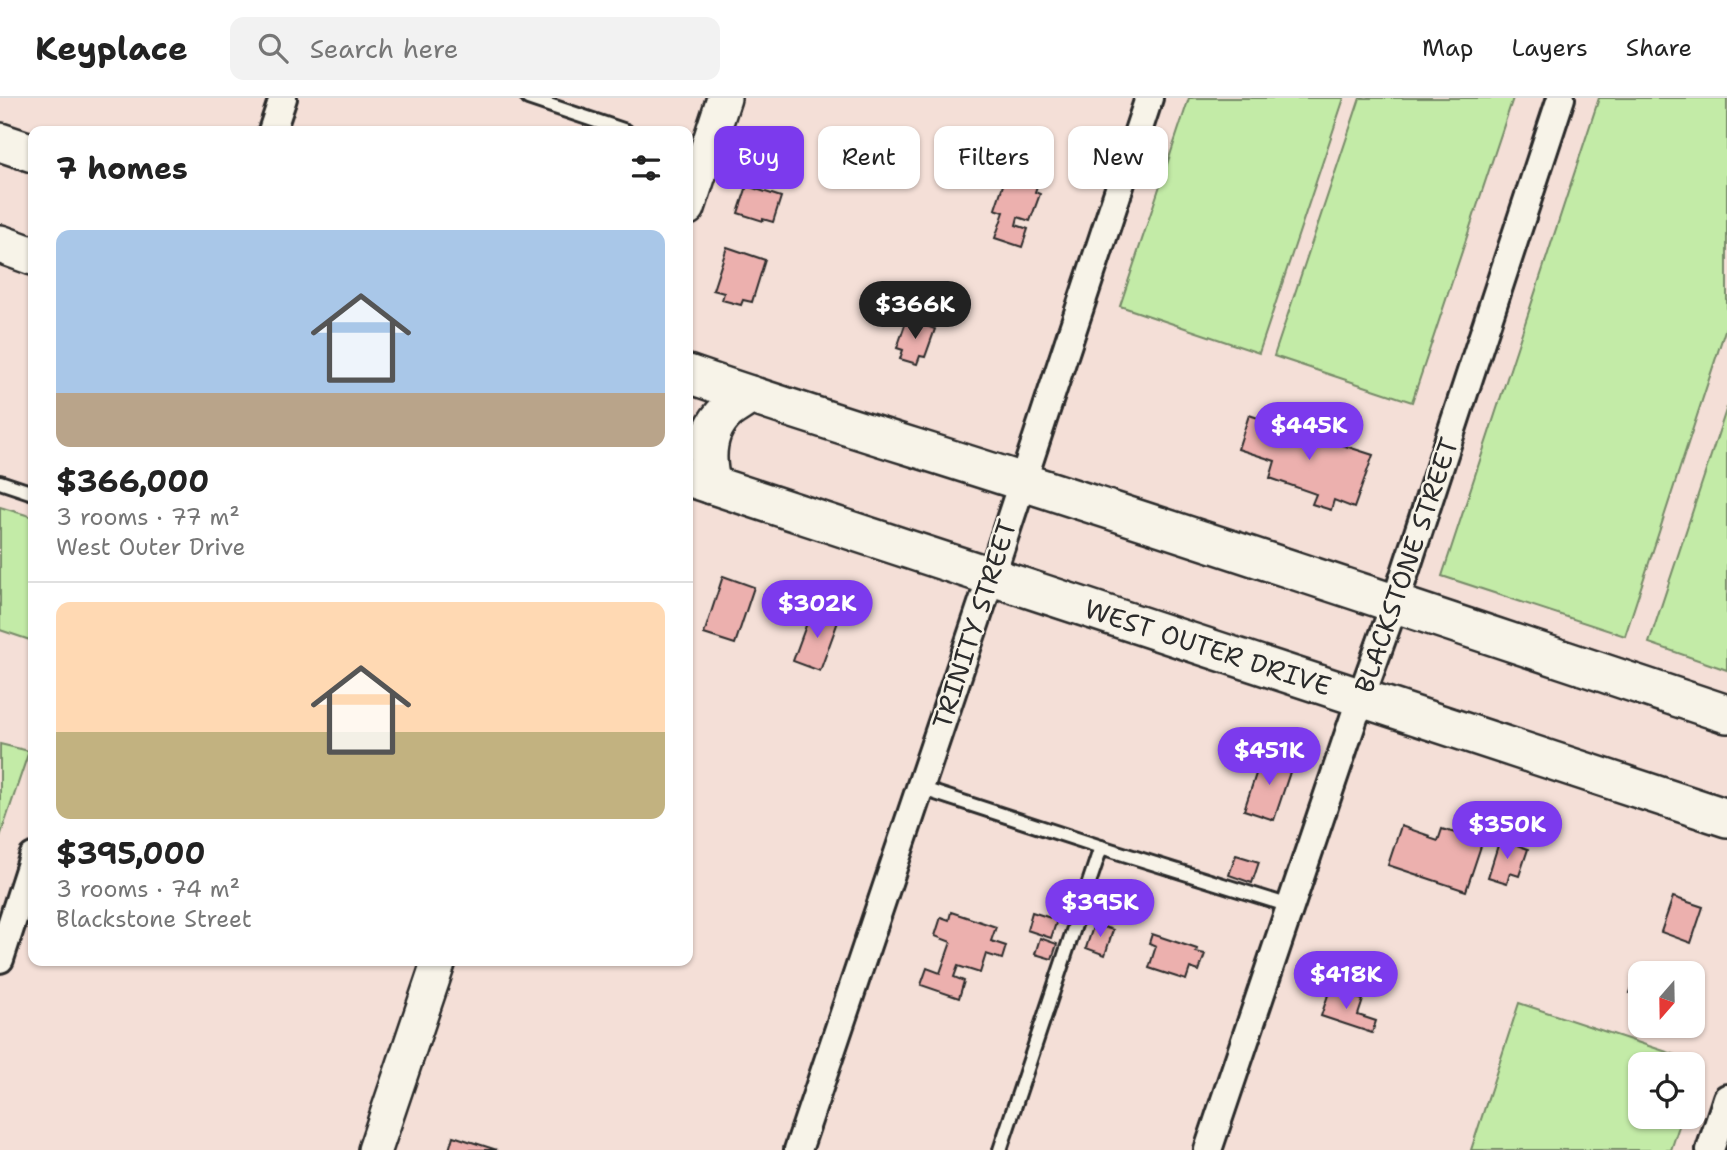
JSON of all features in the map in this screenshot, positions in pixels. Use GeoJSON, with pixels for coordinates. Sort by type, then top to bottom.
{"type":"FeatureCollection","features":[{"type":"Feature","properties":{"kind":"main road"},"geometry":{"type":"LineString","coordinates":[[0,142],[28,151]]}},
{"type":"Feature","properties":{"kind":"main road"},"geometry":{"type":"LineString","coordinates":[[0,244],[28,254]]}},
{"type":"Feature","properties":{"kind":"main road"},"geometry":{"type":"LineString","coordinates":[[693,376],[1395,603],[1727,714]]}},
{"type":"Feature","properties":{"kind":"main road"},"geometry":{"type":"LineString","coordinates":[[700,481],[707,467],[707,447],[713,428],[726,412],[750,396]]}},
{"type":"Feature","properties":{"kind":"main road","name":"WEST OUTER DRIVE"},"geometry":{"type":"LineString","coordinates":[[700,481],[1727,818]]}},
{"type":"Feature","properties":{"kind":"street"},"geometry":{"type":"LineString","coordinates":[[274,126],[283,98]]}},
{"type":"Feature","properties":{"kind":"street"},"geometry":{"type":"LineString","coordinates":[[693,186],[700,156],[724,98]]}},
{"type":"Feature","properties":{"kind":"street","name":"TRINITY STREET"},"geometry":{"type":"LineString","coordinates":[[798,1150],[1149,98]]}},
{"type":"Feature","properties":{"kind":"street","name":"BLACKSTONE STREET"},"geometry":{"type":"LineString","coordinates":[[1208,1150],[1395,603],[1561,98]]}},
{"type":"Feature","properties":{"kind":"street"},"geometry":{"type":"LineString","coordinates":[[0,959],[28,872]]}},
{"type":"Feature","properties":{"kind":"street"},"geometry":{"type":"LineString","coordinates":[[375,1150],[437,966]]}},
{"type":"Feature","properties":{"kind":"street"},"geometry":{"type":"LineString","coordinates":[[1710,1150],[1727,1098]]}},
{"type":"Feature","properties":{"kind":"lane"},"geometry":{"type":"LineString","coordinates":[[528,98],[611,126]]}},
{"type":"Feature","properties":{"kind":"lane"},"geometry":{"type":"LineString","coordinates":[[0,482],[28,491]]}},
{"type":"Feature","properties":{"kind":"lane"},"geometry":{"type":"LineString","coordinates":[[920,788],[1290,906]]}},
{"type":"Feature","properties":{"kind":"lane"},"geometry":{"type":"LineString","coordinates":[[1000,1150],[1101,847]]}},
{"type":"Feature","properties":{"kind":"green space"},"geometry":{"type":"Polygon","coordinates":[[[1189,98],[1344,98],[1259,353],[1120,306],[1159,189],[1168,189],[1168,161],[1189,98]]]}},
{"type":"Feature","properties":{"kind":"green space"},"geometry":{"type":"Polygon","coordinates":[[[1360,98],[1513,98],[1412,402],[1274,356],[1360,98]]]}},
{"type":"Feature","properties":{"kind":"green space"},"geometry":{"type":"Polygon","coordinates":[[[1599,98],[1727,98],[1727,324],[1625,636],[1442,576],[1599,98]]]}},
{"type":"Feature","properties":{"kind":"green space"},"geometry":{"type":"Polygon","coordinates":[[[1727,407],[1727,670],[1649,643],[1727,407]]]}},
{"type":"Feature","properties":{"kind":"green space"},"geometry":{"type":"Polygon","coordinates":[[[0,507],[28,515],[28,639],[0,630],[0,507]]]}},
{"type":"Feature","properties":{"kind":"green space"},"geometry":{"type":"Polygon","coordinates":[[[0,744],[28,751],[28,754],[0,837],[0,744]]]}},
{"type":"Feature","properties":{"kind":"green space"},"geometry":{"type":"Polygon","coordinates":[[[1519,1003],[1667,1052],[1628,1052],[1628,1129],[1678,1129],[1671,1150],[1471,1150],[1519,1003]]]}},
{"type":"Feature","properties":{"kind":"building"},"geometry":{"type":"Polygon","coordinates":[[[746,189],[756,189],[781,197],[773,222],[738,213],[746,189]]]}},
{"type":"Feature","properties":{"kind":"building"},"geometry":{"type":"Polygon","coordinates":[[[1002,189],[1036,189],[1035,192],[1040,194],[1030,221],[1018,217],[1016,225],[1028,229],[1022,247],[995,238],[1004,212],[995,209],[1002,189]]]}},
{"type":"Feature","properties":{"kind":"building"},"geometry":{"type":"Polygon","coordinates":[[[727,247],[765,260],[752,302],[743,300],[741,305],[722,300],[724,293],[713,290],[727,247]]]}},
{"type":"Feature","properties":{"kind":"building"},"geometry":{"type":"Polygon","coordinates":[[[907,319],[935,329],[925,357],[920,356],[917,364],[900,359],[903,350],[897,348],[907,319]]]}},
{"type":"Feature","properties":{"kind":"building"},"geometry":{"type":"Polygon","coordinates":[[[1249,415],[1373,455],[1354,508],[1334,500],[1331,510],[1312,504],[1316,494],[1270,478],[1275,461],[1238,449],[1249,415]]]}},
{"type":"Feature","properties":{"kind":"building"},"geometry":{"type":"Polygon","coordinates":[[[723,576],[754,587],[735,644],[704,634],[723,576]]]}},
{"type":"Feature","properties":{"kind":"building"},"geometry":{"type":"Polygon","coordinates":[[[823,609],[840,616],[820,671],[793,661],[811,612],[820,616],[823,609]]]}},
{"type":"Feature","properties":{"kind":"building"},"geometry":{"type":"Polygon","coordinates":[[[1276,754],[1292,760],[1274,820],[1244,810],[1263,756],[1274,760],[1276,754]]]}},
{"type":"Feature","properties":{"kind":"building"},"geometry":{"type":"Polygon","coordinates":[[[1458,825],[1485,834],[1466,891],[1388,865],[1401,826],[1438,841],[1442,829],[1455,833],[1458,825]]]}},
{"type":"Feature","properties":{"kind":"building"},"geometry":{"type":"Polygon","coordinates":[[[1500,839],[1528,849],[1519,876],[1510,873],[1507,883],[1488,877],[1500,839]]]}},
{"type":"Feature","properties":{"kind":"building"},"geometry":{"type":"Polygon","coordinates":[[[1236,855],[1259,862],[1252,883],[1229,875],[1236,855]]]}},
{"type":"Feature","properties":{"kind":"building"},"geometry":{"type":"Polygon","coordinates":[[[1673,897],[1703,907],[1691,943],[1661,932],[1673,897]]]}},
{"type":"Feature","properties":{"kind":"building"},"geometry":{"type":"Polygon","coordinates":[[[951,912],[996,927],[991,941],[1006,946],[1002,959],[986,954],[980,973],[958,966],[954,977],[964,981],[959,998],[921,985],[927,968],[940,973],[951,942],[935,936],[941,917],[949,920],[951,912]]]}},
{"type":"Feature","properties":{"kind":"building"},"geometry":{"type":"Polygon","coordinates":[[[1032,912],[1057,920],[1051,938],[1027,930],[1032,912]]]}},
{"type":"Feature","properties":{"kind":"building"},"geometry":{"type":"Polygon","coordinates":[[[1094,924],[1113,930],[1105,955],[1086,948],[1094,924]]]}},
{"type":"Feature","properties":{"kind":"building"},"geometry":{"type":"Polygon","coordinates":[[[1152,934],[1205,954],[1199,971],[1190,968],[1186,980],[1149,968],[1156,946],[1149,943],[1152,934]]]}},
{"type":"Feature","properties":{"kind":"building"},"geometry":{"type":"Polygon","coordinates":[[[1040,938],[1057,944],[1052,959],[1035,954],[1040,938]]]}},
{"type":"Feature","properties":{"kind":"building"},"geometry":{"type":"Polygon","coordinates":[[[1330,989],[1363,1000],[1358,1015],[1376,1021],[1372,1033],[1321,1016],[1330,989]]]}},
{"type":"Feature","properties":{"kind":"building"},"geometry":{"type":"Polygon","coordinates":[[[453,1136],[497,1150],[449,1150],[453,1136]]]}}]}
